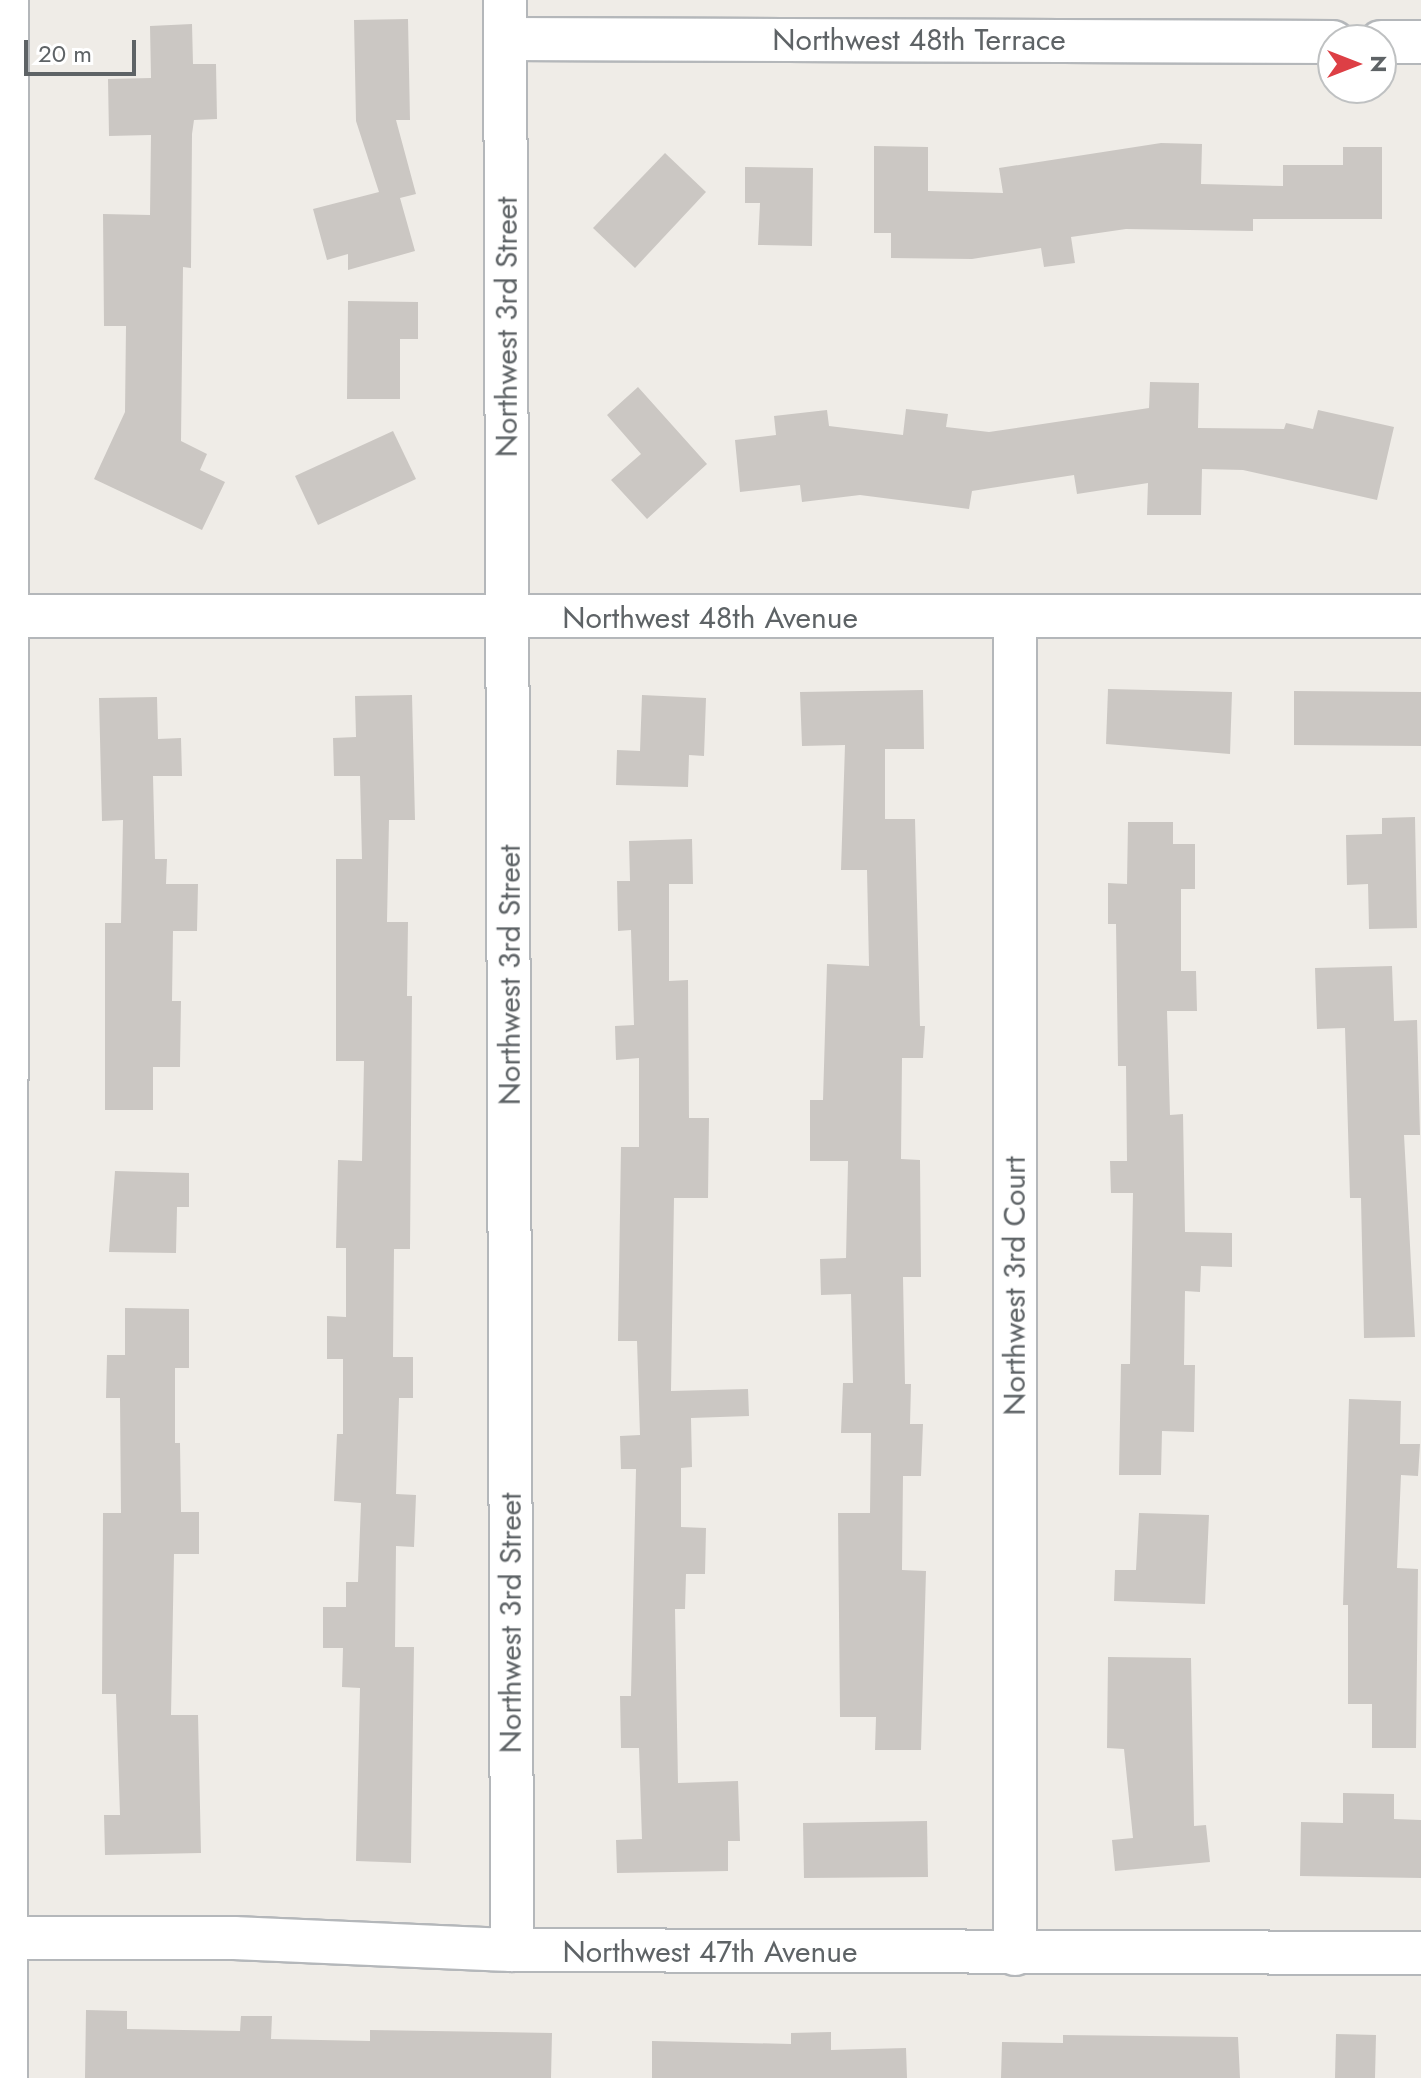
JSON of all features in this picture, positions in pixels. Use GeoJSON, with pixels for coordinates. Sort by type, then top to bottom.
{"type":"FeatureCollection","features":[{"type":"Feature","properties":{"kind":"street"},"geometry":{"type":"LineString","coordinates":[[6,2078],[2,1938],[7,0]]}},
{"type":"Feature","properties":{"kind":"street","name":"Northwest 48th Terrace"},"geometry":{"type":"LineString","coordinates":[[505,19],[1317,42]]}},
{"type":"Feature","properties":{"kind":"street","name":"Northwest 3rd Street"},"geometry":{"type":"LineString","coordinates":[[505,19],[512,1950]]}},
{"type":"Feature","properties":{"kind":"street"},"geometry":{"type":"LineString","coordinates":[[1397,42],[1421,42]]}},
{"type":"Feature","properties":{"kind":"street","name":"Northwest 48th Avenue"},"geometry":{"type":"LineString","coordinates":[[4,616],[1421,616]]}},
{"type":"Feature","properties":{"kind":"street","name":"Northwest 3rd Court"},"geometry":{"type":"LineString","coordinates":[[1015,617],[1015,1954]]}},
{"type":"Feature","properties":{"kind":"street","name":"Northwest 47th Avenue"},"geometry":{"type":"LineString","coordinates":[[2,1938],[234,1938],[512,1950],[1421,1953]]}},
{"type":"Feature","properties":{"kind":"building"},"geometry":{"type":"Polygon","coordinates":[[[408,19],[410,120],[396,120],[416,194],[400,198],[415,251],[348,270],[348,254],[327,260],[313,209],[379,192],[356,121],[354,20],[408,19]]]}},
{"type":"Feature","properties":{"kind":"building"},"geometry":{"type":"Polygon","coordinates":[[[192,24],[193,64],[216,64],[217,119],[194,120],[192,134],[191,268],[183,267],[181,441],[207,454],[200,470],[225,482],[202,530],[94,479],[125,412],[126,326],[104,326],[103,214],[150,215],[151,135],[109,136],[108,79],[151,78],[150,26],[192,24]]]}},
{"type":"Feature","properties":{"kind":"building"},"geometry":{"type":"Polygon","coordinates":[[[1161,143],[1202,144],[1201,184],[1283,186],[1283,165],[1343,165],[1343,147],[1382,147],[1382,219],[1253,219],[1253,231],[1126,229],[1071,237],[1075,263],[1044,267],[1041,248],[972,259],[891,258],[891,233],[874,233],[874,146],[928,147],[928,191],[1003,193],[999,168],[1161,143]]]}},
{"type":"Feature","properties":{"kind":"building"},"geometry":{"type":"Polygon","coordinates":[[[665,153],[706,192],[635,268],[593,228],[665,153]]]}},
{"type":"Feature","properties":{"kind":"building"},"geometry":{"type":"Polygon","coordinates":[[[745,167],[813,168],[812,246],[758,245],[760,203],[745,203],[745,167]]]}},
{"type":"Feature","properties":{"kind":"building"},"geometry":{"type":"Polygon","coordinates":[[[348,301],[418,302],[418,339],[400,339],[400,399],[347,399],[348,301]]]}},
{"type":"Feature","properties":{"kind":"building"},"geometry":{"type":"Polygon","coordinates":[[[1150,382],[1199,383],[1198,428],[1284,429],[1286,423],[1313,429],[1318,410],[1394,427],[1377,500],[1243,470],[1202,469],[1201,515],[1147,515],[1148,483],[1077,494],[1074,475],[972,491],[969,509],[860,495],[802,502],[800,485],[740,492],[735,440],[776,435],[774,416],[827,410],[829,426],[903,435],[906,409],[948,414],[946,427],[989,432],[1149,408],[1150,382]]]}},
{"type":"Feature","properties":{"kind":"building"},"geometry":{"type":"Polygon","coordinates":[[[638,387],[707,464],[647,519],[611,480],[641,454],[607,415],[638,387]]]}},
{"type":"Feature","properties":{"kind":"building"},"geometry":{"type":"Polygon","coordinates":[[[393,431],[416,479],[318,525],[295,476],[393,431]]]}},
{"type":"Feature","properties":{"kind":"building"},"geometry":{"type":"Polygon","coordinates":[[[1108,689],[1232,692],[1230,754],[1106,744],[1108,689]]]}},
{"type":"Feature","properties":{"kind":"building"},"geometry":{"type":"Polygon","coordinates":[[[923,690],[924,749],[885,749],[885,819],[915,819],[920,1026],[925,1026],[923,1058],[902,1058],[901,1159],[920,1160],[921,1277],[903,1277],[905,1384],[911,1384],[910,1424],[923,1424],[921,1476],[903,1476],[902,1570],[926,1571],[921,1750],[875,1750],[876,1717],[840,1717],[838,1513],[870,1513],[871,1433],[841,1433],[843,1383],[853,1383],[851,1294],[821,1295],[820,1259],[846,1258],[848,1161],[810,1161],[810,1100],[823,1100],[827,964],[869,966],[867,870],[841,870],[845,745],[802,746],[800,692],[923,690]]]}},
{"type":"Feature","properties":{"kind":"building"},"geometry":{"type":"Polygon","coordinates":[[[1294,691],[1421,692],[1421,746],[1294,745],[1294,691]]]}},
{"type":"Feature","properties":{"kind":"building"},"geometry":{"type":"Polygon","coordinates":[[[412,695],[415,820],[389,820],[387,922],[408,922],[407,996],[412,996],[410,1249],[394,1249],[393,1357],[413,1357],[413,1398],[399,1398],[396,1494],[416,1495],[414,1547],[396,1546],[395,1647],[414,1647],[411,1863],[356,1861],[360,1688],[342,1687],[343,1648],[323,1648],[323,1607],[346,1607],[346,1582],[358,1582],[361,1503],[334,1501],[337,1434],[343,1434],[343,1359],[327,1359],[327,1316],[346,1317],[346,1248],[336,1248],[338,1160],[362,1161],[364,1061],[336,1061],[336,859],[362,859],[360,776],[334,776],[333,738],[356,737],[355,696],[412,695]]]}},
{"type":"Feature","properties":{"kind":"building"},"geometry":{"type":"Polygon","coordinates":[[[642,695],[706,698],[704,756],[689,755],[688,787],[616,785],[617,750],[640,751],[642,695]]]}},
{"type":"Feature","properties":{"kind":"building"},"geometry":{"type":"Polygon","coordinates":[[[157,697],[158,739],[181,738],[182,776],[153,776],[155,859],[167,859],[166,884],[198,884],[197,931],[173,931],[172,1001],[181,1001],[180,1067],[153,1067],[153,1110],[105,1110],[105,923],[121,923],[123,820],[102,821],[99,698],[157,697]]]}},
{"type":"Feature","properties":{"kind":"building"},"geometry":{"type":"Polygon","coordinates":[[[1415,817],[1417,928],[1369,929],[1368,884],[1347,885],[1346,835],[1382,834],[1382,818],[1415,817]]]}},
{"type":"Feature","properties":{"kind":"building"},"geometry":{"type":"Polygon","coordinates":[[[1128,822],[1173,822],[1173,844],[1195,844],[1195,889],[1181,889],[1181,971],[1196,971],[1197,1011],[1167,1011],[1170,1115],[1183,1114],[1185,1232],[1232,1233],[1232,1267],[1201,1266],[1200,1292],[1185,1291],[1184,1365],[1195,1365],[1194,1432],[1162,1431],[1161,1475],[1119,1475],[1121,1364],[1130,1364],[1133,1193],[1111,1193],[1110,1161],[1127,1161],[1126,1066],[1118,1066],[1116,924],[1108,924],[1108,883],[1127,884],[1128,822]]]}},
{"type":"Feature","properties":{"kind":"building"},"geometry":{"type":"Polygon","coordinates":[[[692,839],[693,884],[669,884],[669,981],[688,980],[689,1118],[709,1118],[708,1198],[674,1198],[671,1391],[748,1389],[749,1416],[691,1418],[692,1467],[681,1468],[681,1527],[706,1528],[705,1574],[686,1574],[685,1609],[675,1609],[678,1783],[738,1781],[740,1841],[728,1841],[728,1871],[617,1873],[616,1840],[642,1839],[639,1748],[621,1748],[620,1696],[631,1696],[636,1469],[621,1469],[620,1436],[640,1435],[637,1341],[618,1341],[621,1147],[639,1147],[639,1058],[616,1060],[615,1026],[634,1025],[631,930],[618,931],[617,881],[630,881],[629,841],[692,839]]]}},
{"type":"Feature","properties":{"kind":"building"},"geometry":{"type":"Polygon","coordinates":[[[1392,966],[1394,1021],[1417,1020],[1420,1135],[1404,1135],[1415,1337],[1364,1338],[1361,1198],[1350,1198],[1345,1028],[1317,1029],[1315,968],[1392,966]]]}},
{"type":"Feature","properties":{"kind":"building"},"geometry":{"type":"Polygon","coordinates":[[[115,1171],[189,1173],[189,1207],[177,1207],[176,1253],[109,1252],[115,1171]]]}},
{"type":"Feature","properties":{"kind":"building"},"geometry":{"type":"Polygon","coordinates":[[[125,1308],[189,1309],[189,1368],[175,1368],[175,1443],[180,1443],[181,1512],[199,1512],[199,1554],[174,1554],[171,1715],[198,1715],[201,1853],[105,1855],[104,1815],[120,1815],[116,1694],[102,1694],[103,1513],[121,1513],[120,1398],[106,1398],[107,1355],[125,1355],[125,1308]]]}},
{"type":"Feature","properties":{"kind":"building"},"geometry":{"type":"Polygon","coordinates":[[[1349,1399],[1401,1401],[1400,1444],[1420,1444],[1418,1476],[1401,1475],[1397,1568],[1418,1569],[1416,1748],[1372,1748],[1372,1704],[1348,1704],[1348,1605],[1343,1605],[1349,1399]]]}},
{"type":"Feature","properties":{"kind":"building"},"geometry":{"type":"Polygon","coordinates":[[[1139,1513],[1209,1515],[1205,1604],[1114,1601],[1115,1570],[1136,1570],[1139,1513]]]}},
{"type":"Feature","properties":{"kind":"building"},"geometry":{"type":"Polygon","coordinates":[[[1108,1657],[1191,1658],[1194,1826],[1206,1825],[1210,1862],[1115,1871],[1112,1840],[1133,1838],[1124,1749],[1107,1748],[1108,1657]]]}},
{"type":"Feature","properties":{"kind":"building"},"geometry":{"type":"Polygon","coordinates":[[[1343,1793],[1394,1794],[1394,1819],[1421,1820],[1421,1878],[1300,1876],[1301,1822],[1343,1823],[1343,1793]]]}},
{"type":"Feature","properties":{"kind":"building"},"geometry":{"type":"Polygon","coordinates":[[[927,1821],[928,1877],[804,1878],[803,1823],[927,1821]]]}},
{"type":"Feature","properties":{"kind":"building"},"geometry":{"type":"Polygon","coordinates":[[[86,2010],[127,2011],[127,2029],[240,2031],[241,2016],[272,2016],[271,2039],[370,2041],[370,2030],[552,2033],[551,2078],[85,2078],[86,2010]]]}},
{"type":"Feature","properties":{"kind":"building"},"geometry":{"type":"Polygon","coordinates":[[[831,2032],[831,2050],[906,2048],[907,2078],[652,2078],[652,2041],[791,2044],[791,2033],[831,2032]]]}},
{"type":"Feature","properties":{"kind":"building"},"geometry":{"type":"Polygon","coordinates":[[[1336,2034],[1376,2035],[1375,2078],[1335,2078],[1336,2034]]]}},
{"type":"Feature","properties":{"kind":"building"},"geometry":{"type":"Polygon","coordinates":[[[1063,2035],[1238,2037],[1240,2078],[1001,2078],[1002,2042],[1063,2043],[1063,2035]]]}}]}
